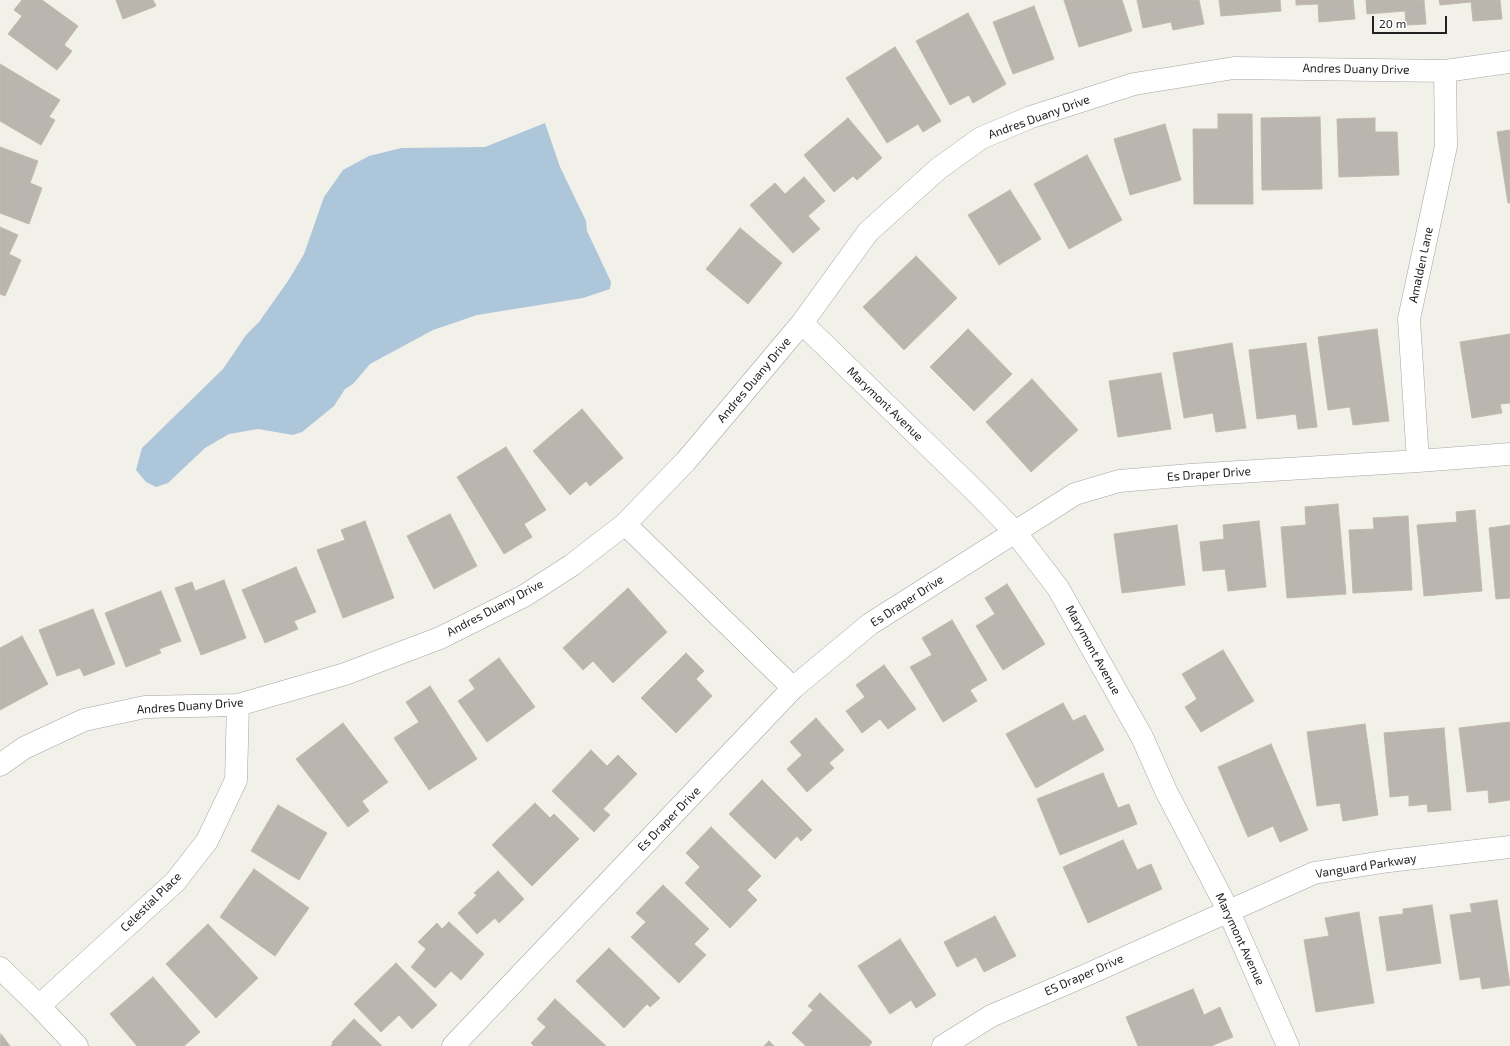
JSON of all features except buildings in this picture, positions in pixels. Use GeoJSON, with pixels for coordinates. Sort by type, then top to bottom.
{"type":"FeatureCollection","features":[{"type":"Feature","properties":{"kind":"street","name":"Andres Duany Drive"},"geometry":{"type":"LineString","coordinates":[[0,765],[24,748],[84,720],[145,707],[238,705],[345,674],[440,638],[524,596],[572,565],[625,524],[686,461],[802,323],[868,232],[938,169],[982,138],[1031,118],[1134,84],[1234,68],[1445,71],[1510,62]]}},
{"type":"Feature","properties":{"kind":"street","name":"Amalden Lane"},"geometry":{"type":"LineString","coordinates":[[1418,461],[1409,319],[1446,146],[1445,71]]}},
{"type":"Feature","properties":{"kind":"street","name":"Marymont Avenue"},"geometry":{"type":"LineString","coordinates":[[802,323],[977,493],[1015,532],[1058,588],[1142,737],[1166,791],[1228,910],[1288,1046]]}},
{"type":"Feature","properties":{"kind":"street","name":"Es Draper Drive"},"geometry":{"type":"LineString","coordinates":[[453,1046],[793,688],[870,624],[1075,494],[1119,481],[1510,454]]}},
{"type":"Feature","properties":{"kind":"street"},"geometry":{"type":"LineString","coordinates":[[625,524],[793,688]]}},
{"type":"Feature","properties":{"kind":"street","name":"Celestial Place"},"geometry":{"type":"LineString","coordinates":[[39,1006],[174,882],[207,841],[236,780],[238,705]]}},
{"type":"Feature","properties":{"kind":"street","name":"Vanguard Parkway"},"geometry":{"type":"LineString","coordinates":[[1228,910],[1314,873],[1389,861],[1510,847]]}},
{"type":"Feature","properties":{"kind":"street","name":"ES Draper Drive"},"geometry":{"type":"LineString","coordinates":[[943,1046],[991,1016],[1084,976],[1228,910]]}},
{"type":"Feature","properties":{"kind":"street"},"geometry":{"type":"LineString","coordinates":[[0,968],[77,1046]]}},
{"type":"Feature","properties":{"kind":"water"},"geometry":{"type":"Polygon","coordinates":[[[545,123],[560,167],[586,221],[587,231],[611,282],[610,289],[583,298],[477,315],[433,330],[370,364],[353,384],[345,389],[334,406],[302,432],[293,435],[258,429],[229,434],[205,448],[168,483],[156,487],[146,482],[136,470],[142,448],[223,369],[246,335],[259,322],[288,281],[304,254],[324,197],[343,170],[369,156],[401,148],[485,147],[545,123]]]}}]}
